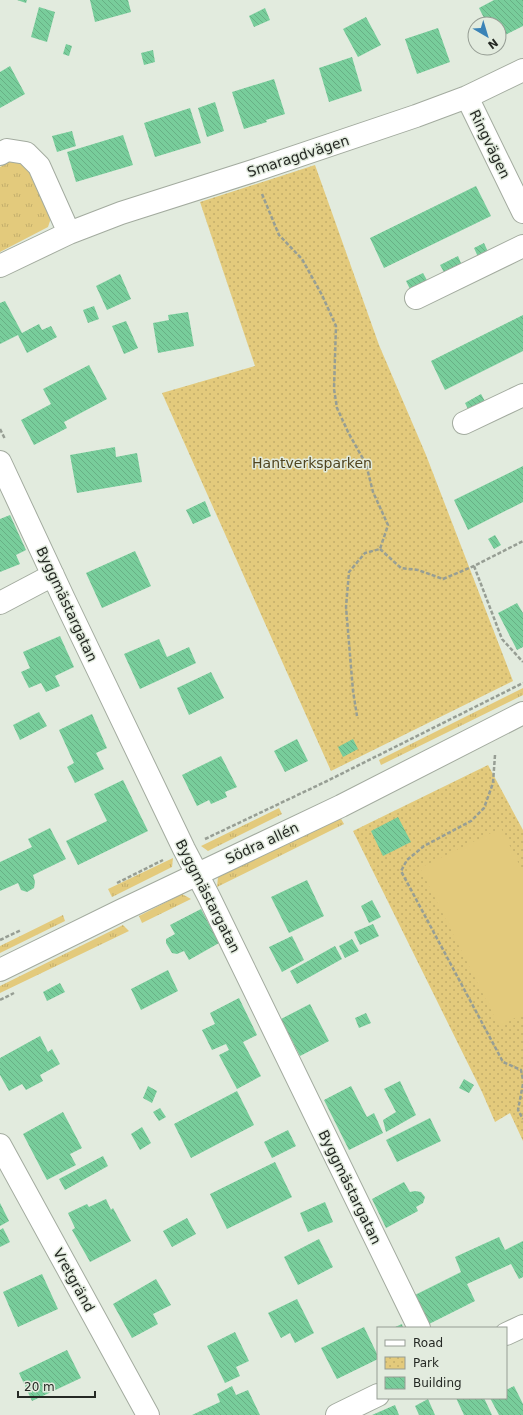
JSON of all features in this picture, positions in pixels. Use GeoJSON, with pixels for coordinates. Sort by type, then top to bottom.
{"type":"FeatureCollection","features":[{"type":"Feature","properties":{"kind":"street","name":"Smaragdvägen"},"geometry":{"type":"LineString","coordinates":[[0,266],[69,233],[121,213],[253,171],[416,116],[467,97],[523,70]]}},
{"type":"Feature","properties":{"kind":"street","name":"Ringvägen"},"geometry":{"type":"LineString","coordinates":[[467,97],[523,212]]}},
{"type":"Feature","properties":{"kind":"street"},"geometry":{"type":"LineString","coordinates":[[0,154],[7,150],[26,153],[38,166],[69,233]]}},
{"type":"Feature","properties":{"kind":"street"},"geometry":{"type":"LineString","coordinates":[[416,298],[523,246]]}},
{"type":"Feature","properties":{"kind":"street"},"geometry":{"type":"LineString","coordinates":[[464,423],[523,395]]}},
{"type":"Feature","properties":{"kind":"street","name":"Byggmästargatan"},"geometry":{"type":"LineString","coordinates":[[0,462],[184,849],[419,1327]]}},
{"type":"Feature","properties":{"kind":"street"},"geometry":{"type":"LineString","coordinates":[[0,602],[53,575]]}},
{"type":"Feature","properties":{"kind":"street","name":"Södra allén"},"geometry":{"type":"LineString","coordinates":[[0,970],[341,806],[523,713]]}},
{"type":"Feature","properties":{"kind":"street","name":"Vretgränd"},"geometry":{"type":"LineString","coordinates":[[0,1144],[148,1415]]}},
{"type":"Feature","properties":{"kind":"street"},"geometry":{"type":"LineString","coordinates":[[507,1334],[523,1326]]}},
{"type":"Feature","properties":{"kind":"street"},"geometry":{"type":"LineString","coordinates":[[337,1415],[377,1395]]}},
{"type":"Feature","properties":{"kind":"path"},"geometry":{"type":"LineString","coordinates":[[253,171],[280,235],[302,259],[322,295],[336,326],[334,389],[338,408],[349,434],[366,464],[373,492],[388,525],[380,549]]}},
{"type":"Feature","properties":{"kind":"path"},"geometry":{"type":"LineString","coordinates":[[380,549],[401,568],[418,570],[443,579],[474,566],[523,541]]}},
{"type":"Feature","properties":{"kind":"path"},"geometry":{"type":"LineString","coordinates":[[357,716],[353,691],[346,607],[349,572],[365,553],[380,549]]}},
{"type":"Feature","properties":{"kind":"path"},"geometry":{"type":"LineString","coordinates":[[474,566],[502,639],[523,662]]}},
{"type":"Feature","properties":{"kind":"path"},"geometry":{"type":"LineString","coordinates":[[112,886],[184,849],[327,781],[523,683]]}},
{"type":"Feature","properties":{"kind":"path"},"geometry":{"type":"LineString","coordinates":[[495,754],[493,783],[484,808],[470,820],[424,846],[407,860],[401,871],[503,1062],[522,1069],[523,1080]]}},
{"type":"Feature","properties":{"kind":"path"},"geometry":{"type":"LineString","coordinates":[[0,940],[21,930]]}},
{"type":"Feature","properties":{"kind":"path"},"geometry":{"type":"LineString","coordinates":[[523,1084],[518,1110],[523,1119]]}},
{"type":"Feature","properties":{"kind":"green space"},"geometry":{"type":"Polygon","coordinates":[[[12,160],[23,161],[31,169],[51,218],[48,227],[0,252],[0,167],[12,160]]]}},
{"type":"Feature","properties":{"kind":"green space","name":"Hantverksparken"},"geometry":{"type":"Polygon","coordinates":[[[315,165],[379,345],[426,455],[513,681],[331,771],[162,393],[255,366],[200,202],[315,165]]]}},
{"type":"Feature","properties":{"kind":"green space"},"geometry":{"type":"Polygon","coordinates":[[[523,688],[523,695],[381,765],[379,760],[523,688]]]}},
{"type":"Feature","properties":{"kind":"green space"},"geometry":{"type":"Polygon","coordinates":[[[488,765],[523,830],[523,1141],[510,1113],[495,1122],[482,1092],[353,831],[488,765]]]}},
{"type":"Feature","properties":{"kind":"green space"},"geometry":{"type":"Polygon","coordinates":[[[279,808],[282,814],[208,851],[201,846],[279,808]]]}},
{"type":"Feature","properties":{"kind":"green space"},"geometry":{"type":"Polygon","coordinates":[[[340,817],[344,824],[217,887],[218,877],[340,817]]]}},
{"type":"Feature","properties":{"kind":"green space"},"geometry":{"type":"Polygon","coordinates":[[[501,828],[523,872],[523,1014],[499,1026],[420,868],[501,828]]]}},
{"type":"Feature","properties":{"kind":"green space"},"geometry":{"type":"Polygon","coordinates":[[[173,858],[172,867],[112,897],[108,889],[173,858]]]}},
{"type":"Feature","properties":{"kind":"green space"},"geometry":{"type":"Polygon","coordinates":[[[182,894],[191,899],[142,923],[139,916],[182,894]]]}},
{"type":"Feature","properties":{"kind":"green space"},"geometry":{"type":"Polygon","coordinates":[[[63,915],[65,921],[0,953],[0,946],[63,915]]]}},
{"type":"Feature","properties":{"kind":"green space"},"geometry":{"type":"Polygon","coordinates":[[[123,925],[129,931],[0,993],[0,986],[123,925]]]}},
{"type":"Feature","properties":{"kind":"building"},"geometry":{"type":"Polygon","coordinates":[[[17,0],[27,0],[26,3],[17,0]]]}},
{"type":"Feature","properties":{"kind":"building"},"geometry":{"type":"Polygon","coordinates":[[[90,0],[128,0],[131,12],[95,22],[90,0]]]}},
{"type":"Feature","properties":{"kind":"building"},"geometry":{"type":"Polygon","coordinates":[[[494,0],[523,0],[523,26],[507,34],[507,16],[483,16],[479,8],[494,0]]]}},
{"type":"Feature","properties":{"kind":"building"},"geometry":{"type":"Polygon","coordinates":[[[39,7],[55,12],[47,42],[31,37],[39,7]]]}},
{"type":"Feature","properties":{"kind":"building"},"geometry":{"type":"Polygon","coordinates":[[[265,8],[270,20],[254,27],[249,16],[265,8]]]}},
{"type":"Feature","properties":{"kind":"building"},"geometry":{"type":"Polygon","coordinates":[[[366,17],[381,45],[358,57],[343,29],[366,17]]]}},
{"type":"Feature","properties":{"kind":"building"},"geometry":{"type":"Polygon","coordinates":[[[438,28],[450,62],[417,74],[405,39],[438,28]]]}},
{"type":"Feature","properties":{"kind":"building"},"geometry":{"type":"Polygon","coordinates":[[[66,44],[72,46],[69,56],[63,54],[66,44]]]}},
{"type":"Feature","properties":{"kind":"building"},"geometry":{"type":"Polygon","coordinates":[[[153,50],[155,62],[144,65],[141,53],[153,50]]]}},
{"type":"Feature","properties":{"kind":"building"},"geometry":{"type":"Polygon","coordinates":[[[352,57],[362,91],[329,102],[319,68],[352,57]]]}},
{"type":"Feature","properties":{"kind":"building"},"geometry":{"type":"Polygon","coordinates":[[[10,66],[25,94],[0,108],[0,72],[10,66]]]}},
{"type":"Feature","properties":{"kind":"building"},"geometry":{"type":"Polygon","coordinates":[[[274,79],[285,114],[266,120],[267,122],[244,129],[232,92],[274,79]]]}},
{"type":"Feature","properties":{"kind":"building"},"geometry":{"type":"Polygon","coordinates":[[[215,102],[224,131],[207,137],[198,108],[215,102]]]}},
{"type":"Feature","properties":{"kind":"building"},"geometry":{"type":"Polygon","coordinates":[[[190,108],[201,143],[155,157],[144,123],[190,108]]]}},
{"type":"Feature","properties":{"kind":"building"},"geometry":{"type":"Polygon","coordinates":[[[72,131],[76,146],[57,152],[52,136],[72,131]]]}},
{"type":"Feature","properties":{"kind":"building"},"geometry":{"type":"Polygon","coordinates":[[[123,135],[133,165],[76,182],[67,152],[123,135]]]}},
{"type":"Feature","properties":{"kind":"building"},"geometry":{"type":"Polygon","coordinates":[[[476,186],[491,216],[384,268],[370,238],[476,186]]]}},
{"type":"Feature","properties":{"kind":"building"},"geometry":{"type":"Polygon","coordinates":[[[484,243],[489,254],[479,259],[474,248],[484,243]]]}},
{"type":"Feature","properties":{"kind":"building"},"geometry":{"type":"Polygon","coordinates":[[[458,256],[463,268],[446,276],[440,265],[458,256]]]}},
{"type":"Feature","properties":{"kind":"building"},"geometry":{"type":"Polygon","coordinates":[[[423,273],[428,282],[411,291],[406,281],[423,273]]]}},
{"type":"Feature","properties":{"kind":"building"},"geometry":{"type":"Polygon","coordinates":[[[120,274],[131,299],[107,310],[96,286],[120,274]]]}},
{"type":"Feature","properties":{"kind":"building"},"geometry":{"type":"Polygon","coordinates":[[[5,301],[22,333],[39,324],[42,330],[51,326],[57,337],[27,353],[18,335],[0,344],[0,303],[5,301]]]}},
{"type":"Feature","properties":{"kind":"building"},"geometry":{"type":"Polygon","coordinates":[[[94,306],[99,319],[88,323],[83,310],[94,306]]]}},
{"type":"Feature","properties":{"kind":"building"},"geometry":{"type":"Polygon","coordinates":[[[188,312],[194,346],[158,353],[153,323],[169,320],[168,315],[188,312]]]}},
{"type":"Feature","properties":{"kind":"building"},"geometry":{"type":"Polygon","coordinates":[[[523,315],[523,351],[445,390],[431,361],[523,315]]]}},
{"type":"Feature","properties":{"kind":"building"},"geometry":{"type":"Polygon","coordinates":[[[126,321],[138,348],[124,354],[112,326],[126,321]]]}},
{"type":"Feature","properties":{"kind":"building"},"geometry":{"type":"Polygon","coordinates":[[[89,365],[107,399],[64,422],[67,428],[34,445],[21,420],[51,404],[43,389],[89,365]]]}},
{"type":"Feature","properties":{"kind":"building"},"geometry":{"type":"Polygon","coordinates":[[[481,394],[487,405],[470,413],[465,403],[481,394]]]}},
{"type":"Feature","properties":{"kind":"building"},"geometry":{"type":"Polygon","coordinates":[[[115,447],[116,457],[137,453],[142,482],[77,493],[70,455],[115,447]]]}},
{"type":"Feature","properties":{"kind":"building"},"geometry":{"type":"Polygon","coordinates":[[[523,466],[523,502],[468,530],[454,500],[523,466]]]}},
{"type":"Feature","properties":{"kind":"building"},"geometry":{"type":"Polygon","coordinates":[[[205,501],[211,516],[193,524],[186,510],[205,501]]]}},
{"type":"Feature","properties":{"kind":"building"},"geometry":{"type":"Polygon","coordinates":[[[10,515],[26,550],[16,555],[20,564],[0,572],[0,519],[10,515]]]}},
{"type":"Feature","properties":{"kind":"building"},"geometry":{"type":"Polygon","coordinates":[[[495,535],[501,545],[494,549],[488,539],[495,535]]]}},
{"type":"Feature","properties":{"kind":"building"},"geometry":{"type":"Polygon","coordinates":[[[135,551],[151,586],[102,608],[86,573],[135,551]]]}},
{"type":"Feature","properties":{"kind":"building"},"geometry":{"type":"Polygon","coordinates":[[[517,603],[523,613],[523,647],[517,650],[498,613],[517,603]]]}},
{"type":"Feature","properties":{"kind":"building"},"geometry":{"type":"Polygon","coordinates":[[[60,636],[74,667],[55,676],[60,686],[46,692],[41,683],[29,688],[21,672],[30,668],[23,652],[60,636]]]}},
{"type":"Feature","properties":{"kind":"building"},"geometry":{"type":"Polygon","coordinates":[[[159,639],[167,657],[189,647],[196,663],[140,689],[124,654],[159,639]]]}},
{"type":"Feature","properties":{"kind":"building"},"geometry":{"type":"Polygon","coordinates":[[[211,672],[224,698],[189,715],[177,688],[211,672]]]}},
{"type":"Feature","properties":{"kind":"building"},"geometry":{"type":"Polygon","coordinates":[[[39,712],[47,726],[20,740],[13,725],[39,712]]]}},
{"type":"Feature","properties":{"kind":"building"},"geometry":{"type":"Polygon","coordinates":[[[92,714],[107,748],[96,753],[104,769],[75,783],[67,767],[74,763],[59,730],[92,714]]]}},
{"type":"Feature","properties":{"kind":"building"},"geometry":{"type":"Polygon","coordinates":[[[297,739],[308,761],[285,772],[274,751],[297,739]]]}},
{"type":"Feature","properties":{"kind":"building"},"geometry":{"type":"Polygon","coordinates":[[[353,739],[358,749],[343,757],[338,747],[353,739]]]}},
{"type":"Feature","properties":{"kind":"building"},"geometry":{"type":"Polygon","coordinates":[[[221,756],[237,787],[225,792],[227,797],[211,804],[209,800],[197,806],[182,775],[221,756]]]}},
{"type":"Feature","properties":{"kind":"building"},"geometry":{"type":"Polygon","coordinates":[[[123,780],[148,831],[78,865],[66,841],[107,821],[94,794],[123,780]]]}},
{"type":"Feature","properties":{"kind":"building"},"geometry":{"type":"Polygon","coordinates":[[[398,817],[411,842],[383,856],[371,831],[398,817]]]}},
{"type":"Feature","properties":{"kind":"building"},"geometry":{"type":"Polygon","coordinates":[[[50,828],[66,859],[33,875],[35,882],[34,888],[27,892],[21,890],[18,883],[0,891],[0,862],[32,847],[28,839],[50,828]]]}},
{"type":"Feature","properties":{"kind":"building"},"geometry":{"type":"Polygon","coordinates":[[[307,880],[324,916],[289,933],[271,897],[307,880]]]}},
{"type":"Feature","properties":{"kind":"building"},"geometry":{"type":"Polygon","coordinates":[[[372,900],[381,917],[369,923],[361,906],[372,900]]]}},
{"type":"Feature","properties":{"kind":"building"},"geometry":{"type":"Polygon","coordinates":[[[201,909],[219,943],[189,960],[184,951],[177,954],[172,953],[166,943],[166,939],[175,934],[170,925],[201,909]]]}},
{"type":"Feature","properties":{"kind":"building"},"geometry":{"type":"Polygon","coordinates":[[[373,924],[379,936],[360,945],[354,932],[373,924]]]}},
{"type":"Feature","properties":{"kind":"building"},"geometry":{"type":"Polygon","coordinates":[[[292,936],[304,960],[282,972],[269,947],[292,936]]]}},
{"type":"Feature","properties":{"kind":"building"},"geometry":{"type":"Polygon","coordinates":[[[352,939],[359,951],[345,958],[339,946],[352,939]]]}},
{"type":"Feature","properties":{"kind":"building"},"geometry":{"type":"Polygon","coordinates":[[[335,946],[342,959],[297,984],[290,971],[335,946]]]}},
{"type":"Feature","properties":{"kind":"building"},"geometry":{"type":"Polygon","coordinates":[[[168,970],[178,991],[141,1010],[131,989],[168,970]]]}},
{"type":"Feature","properties":{"kind":"building"},"geometry":{"type":"Polygon","coordinates":[[[60,983],[65,992],[47,1001],[43,992],[60,983]]]}},
{"type":"Feature","properties":{"kind":"building"},"geometry":{"type":"Polygon","coordinates":[[[239,998],[257,1035],[243,1042],[261,1076],[237,1089],[219,1055],[229,1050],[226,1044],[212,1050],[202,1030],[215,1024],[210,1013],[239,998]]]}},
{"type":"Feature","properties":{"kind":"building"},"geometry":{"type":"Polygon","coordinates":[[[310,1004],[329,1041],[300,1056],[281,1019],[310,1004]]]}},
{"type":"Feature","properties":{"kind":"building"},"geometry":{"type":"Polygon","coordinates":[[[366,1013],[371,1023],[359,1028],[355,1018],[366,1013]]]}},
{"type":"Feature","properties":{"kind":"building"},"geometry":{"type":"Polygon","coordinates":[[[40,1036],[48,1052],[52,1049],[60,1064],[40,1075],[43,1081],[26,1090],[22,1084],[9,1091],[0,1075],[0,1058],[40,1036]]]}},
{"type":"Feature","properties":{"kind":"building"},"geometry":{"type":"Polygon","coordinates":[[[464,1079],[474,1085],[469,1093],[459,1088],[464,1079]]]}},
{"type":"Feature","properties":{"kind":"building"},"geometry":{"type":"Polygon","coordinates":[[[400,1081],[416,1115],[386,1132],[383,1120],[396,1112],[384,1089],[400,1081]]]}},
{"type":"Feature","properties":{"kind":"building"},"geometry":{"type":"Polygon","coordinates":[[[148,1086],[157,1091],[152,1103],[143,1098],[148,1086]]]}},
{"type":"Feature","properties":{"kind":"building"},"geometry":{"type":"Polygon","coordinates":[[[351,1086],[367,1117],[374,1113],[383,1133],[349,1150],[324,1100],[351,1086]]]}},
{"type":"Feature","properties":{"kind":"building"},"geometry":{"type":"Polygon","coordinates":[[[237,1091],[254,1125],[191,1158],[174,1124],[237,1091]]]}},
{"type":"Feature","properties":{"kind":"building"},"geometry":{"type":"Polygon","coordinates":[[[160,1108],[166,1117],[159,1121],[153,1112],[160,1108]]]}},
{"type":"Feature","properties":{"kind":"building"},"geometry":{"type":"Polygon","coordinates":[[[63,1112],[82,1148],[70,1154],[76,1165],[47,1180],[23,1134],[63,1112]]]}},
{"type":"Feature","properties":{"kind":"building"},"geometry":{"type":"Polygon","coordinates":[[[430,1118],[441,1141],[397,1162],[386,1140],[430,1118]]]}},
{"type":"Feature","properties":{"kind":"building"},"geometry":{"type":"Polygon","coordinates":[[[142,1127],[151,1143],[140,1150],[131,1134],[142,1127]]]}},
{"type":"Feature","properties":{"kind":"building"},"geometry":{"type":"Polygon","coordinates":[[[288,1130],[296,1146],[272,1158],[264,1142],[288,1130]]]}},
{"type":"Feature","properties":{"kind":"building"},"geometry":{"type":"Polygon","coordinates":[[[103,1156],[108,1166],[65,1190],[59,1179],[103,1156]]]}},
{"type":"Feature","properties":{"kind":"building"},"geometry":{"type":"Polygon","coordinates":[[[275,1162],[292,1197],[227,1229],[210,1194],[275,1162]]]}},
{"type":"Feature","properties":{"kind":"building"},"geometry":{"type":"Polygon","coordinates":[[[404,1182],[410,1192],[421,1192],[425,1197],[423,1203],[416,1207],[418,1211],[386,1228],[372,1199],[404,1182]]]}},
{"type":"Feature","properties":{"kind":"building"},"geometry":{"type":"Polygon","coordinates":[[[106,1199],[111,1210],[113,1208],[131,1241],[90,1262],[72,1230],[75,1228],[68,1213],[87,1204],[89,1207],[106,1199]]]}},
{"type":"Feature","properties":{"kind":"building"},"geometry":{"type":"Polygon","coordinates":[[[325,1202],[333,1222],[308,1232],[300,1213],[325,1202]]]}},
{"type":"Feature","properties":{"kind":"building"},"geometry":{"type":"Polygon","coordinates":[[[0,1203],[9,1221],[0,1226],[0,1203]]]}},
{"type":"Feature","properties":{"kind":"building"},"geometry":{"type":"Polygon","coordinates":[[[187,1218],[196,1234],[172,1247],[163,1231],[187,1218]]]}},
{"type":"Feature","properties":{"kind":"building"},"geometry":{"type":"Polygon","coordinates":[[[3,1228],[10,1242],[0,1247],[0,1230],[3,1228]]]}},
{"type":"Feature","properties":{"kind":"building"},"geometry":{"type":"Polygon","coordinates":[[[499,1237],[505,1250],[523,1241],[523,1277],[519,1279],[511,1264],[467,1284],[475,1301],[427,1325],[413,1296],[461,1272],[455,1257],[499,1237]]]}},
{"type":"Feature","properties":{"kind":"building"},"geometry":{"type":"Polygon","coordinates":[[[319,1239],[333,1267],[298,1285],[284,1257],[319,1239]]]}},
{"type":"Feature","properties":{"kind":"building"},"geometry":{"type":"Polygon","coordinates":[[[42,1274],[58,1309],[18,1327],[3,1292],[42,1274]]]}},
{"type":"Feature","properties":{"kind":"building"},"geometry":{"type":"Polygon","coordinates":[[[156,1279],[171,1305],[153,1314],[158,1324],[132,1338],[113,1304],[156,1279]]]}},
{"type":"Feature","properties":{"kind":"building"},"geometry":{"type":"Polygon","coordinates":[[[297,1299],[314,1333],[295,1343],[290,1333],[281,1338],[268,1313],[297,1299]]]}},
{"type":"Feature","properties":{"kind":"building"},"geometry":{"type":"Polygon","coordinates":[[[402,1324],[403,1327],[395,1327],[402,1324]]]}},
{"type":"Feature","properties":{"kind":"building"},"geometry":{"type":"Polygon","coordinates":[[[364,1327],[377,1354],[377,1359],[337,1379],[321,1348],[364,1327]]]}},
{"type":"Feature","properties":{"kind":"building"},"geometry":{"type":"Polygon","coordinates":[[[235,1332],[249,1361],[236,1367],[240,1376],[225,1383],[207,1346],[235,1332]]]}},
{"type":"Feature","properties":{"kind":"building"},"geometry":{"type":"Polygon","coordinates":[[[67,1350],[81,1378],[32,1401],[19,1373],[67,1350]]]}},
{"type":"Feature","properties":{"kind":"building"},"geometry":{"type":"Polygon","coordinates":[[[232,1386],[236,1395],[248,1390],[260,1415],[192,1415],[220,1402],[217,1394],[232,1386]]]}},
{"type":"Feature","properties":{"kind":"building"},"geometry":{"type":"Polygon","coordinates":[[[514,1386],[523,1404],[523,1415],[499,1415],[491,1399],[507,1399],[507,1390],[514,1386]]]}},
{"type":"Feature","properties":{"kind":"building"},"geometry":{"type":"Polygon","coordinates":[[[428,1399],[435,1415],[419,1415],[415,1406],[428,1399]]]}},
{"type":"Feature","properties":{"kind":"building"},"geometry":{"type":"Polygon","coordinates":[[[456,1399],[484,1399],[492,1415],[464,1415],[456,1399]]]}},
{"type":"Feature","properties":{"kind":"building"},"geometry":{"type":"Polygon","coordinates":[[[395,1405],[399,1415],[372,1415],[395,1405]]]}}]}
